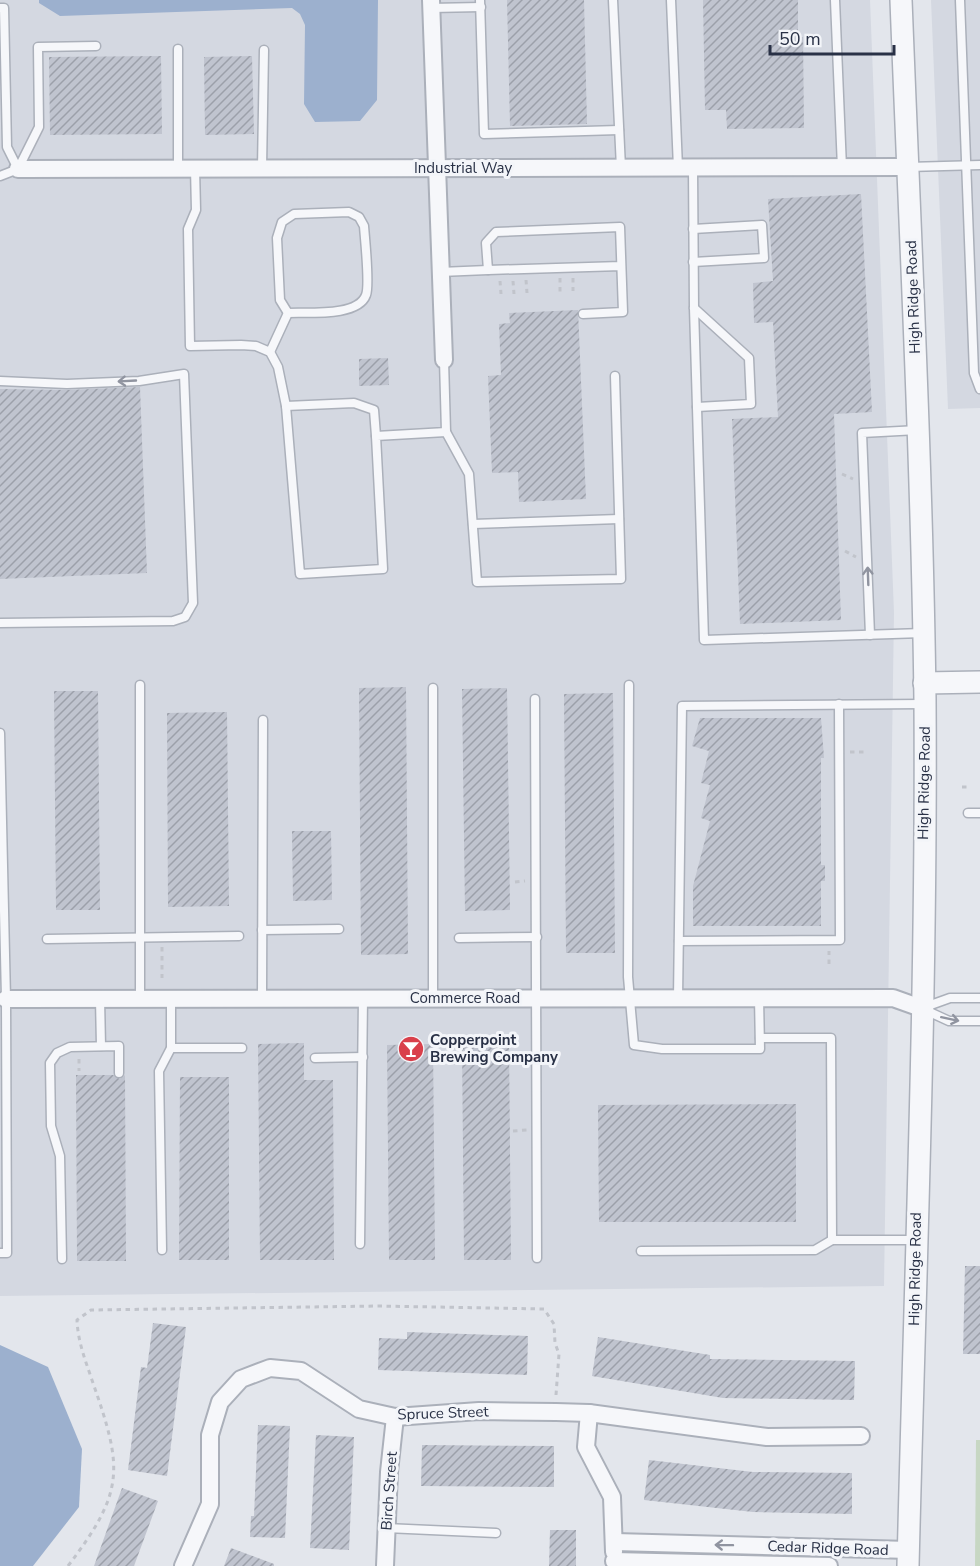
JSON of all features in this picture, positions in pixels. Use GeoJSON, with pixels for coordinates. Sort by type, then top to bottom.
{"type":"FeatureCollection","features":[{"type":"Feature","properties":{"kind":"street","name":"High Ridge Road"},"geometry":{"type":"LineString","coordinates":[[901,0],[918,430],[925,694],[921,1008],[909,1558]]}},
{"type":"Feature","properties":{"kind":"street"},"geometry":{"type":"LineString","coordinates":[[431,4],[444,360]]}},
{"type":"Feature","properties":{"kind":"street","name":"Industrial Way"},"geometry":{"type":"LineString","coordinates":[[18,169],[908,167]]}},
{"type":"Feature","properties":{"kind":"street"},"geometry":{"type":"LineString","coordinates":[[925,694],[980,682]]}},
{"type":"Feature","properties":{"kind":"street","name":"Commerce Road"},"geometry":{"type":"LineString","coordinates":[[3,999],[893,998],[921,1008]]}},
{"type":"Feature","properties":{"kind":"street","name":"Spruce Street"},"geometry":{"type":"LineString","coordinates":[[183,1566],[210,1504],[210,1435],[220,1402],[241,1379],[270,1368],[301,1371],[358,1409],[395,1417],[480,1411],[589,1413],[766,1437],[861,1436]]}},
{"type":"Feature","properties":{"kind":"street"},"geometry":{"type":"LineString","coordinates":[[589,1413],[586,1448],[612,1497],[614,1563]]}},
{"type":"Feature","properties":{"kind":"street","name":"Birch Street"},"geometry":{"type":"LineString","coordinates":[[385,1566],[395,1417]]}},
{"type":"Feature","properties":{"kind":"street","name":"Cedar Ridge Road"},"geometry":{"type":"LineString","coordinates":[[615,1542],[748,1545],[909,1558]]}},
{"type":"Feature","properties":{"kind":"street","name":"Cedar Ridge Road"},"geometry":{"type":"LineString","coordinates":[[747,1564],[748,1545]]}},
{"type":"Feature","properties":{"kind":"street","name":"Cedar Ridge Road"},"geometry":{"type":"LineString","coordinates":[[614,1563],[829,1566]]}},
{"type":"Feature","properties":{"kind":"lane"},"geometry":{"type":"LineString","coordinates":[[613,0],[621,168]]}},
{"type":"Feature","properties":{"kind":"lane"},"geometry":{"type":"LineString","coordinates":[[671,0],[693,229],[704,640],[923,633]]}},
{"type":"Feature","properties":{"kind":"lane"},"geometry":{"type":"LineString","coordinates":[[835,0],[842,168]]}},
{"type":"Feature","properties":{"kind":"lane"},"geometry":{"type":"LineString","coordinates":[[960,0],[974,373],[980,389]]}},
{"type":"Feature","properties":{"kind":"lane"},"geometry":{"type":"LineString","coordinates":[[431,4],[480,3],[484,134],[619,130]]}},
{"type":"Feature","properties":{"kind":"lane"},"geometry":{"type":"LineString","coordinates":[[0,8],[4,8],[3,148],[18,169]]}},
{"type":"Feature","properties":{"kind":"lane"},"geometry":{"type":"LineString","coordinates":[[0,176],[18,169],[39,127],[38,47],[96,46]]}},
{"type":"Feature","properties":{"kind":"lane"},"geometry":{"type":"LineString","coordinates":[[178,49],[187,168],[196,210],[188,229],[190,346],[256,346],[270,352],[278,367],[286,406],[300,574],[383,569],[374,410],[354,403],[286,406]]}},
{"type":"Feature","properties":{"kind":"lane"},"geometry":{"type":"LineString","coordinates":[[262,168],[264,50]]}},
{"type":"Feature","properties":{"kind":"lane"},"geometry":{"type":"LineString","coordinates":[[908,167],[980,165]]}},
{"type":"Feature","properties":{"kind":"lane"},"geometry":{"type":"LineString","coordinates":[[349,212],[359,217],[364,226],[367,294],[360,305],[346,310],[288,313],[280,300],[277,238],[282,222],[294,214],[349,212]]}},
{"type":"Feature","properties":{"kind":"lane"},"geometry":{"type":"LineString","coordinates":[[693,229],[762,225],[764,258],[693,262]]}},
{"type":"Feature","properties":{"kind":"lane"},"geometry":{"type":"LineString","coordinates":[[488,270],[486,243],[496,232],[620,227],[623,312],[584,314]]}},
{"type":"Feature","properties":{"kind":"lane"},"geometry":{"type":"LineString","coordinates":[[439,272],[621,266]]}},
{"type":"Feature","properties":{"kind":"lane"},"geometry":{"type":"LineString","coordinates":[[694,308],[749,358],[751,404],[697,406]]}},
{"type":"Feature","properties":{"kind":"lane"},"geometry":{"type":"LineString","coordinates":[[270,352],[288,313]]}},
{"type":"Feature","properties":{"kind":"lane"},"geometry":{"type":"LineString","coordinates":[[444,360],[446,432],[469,474],[477,582],[621,579],[615,376]]}},
{"type":"Feature","properties":{"kind":"lane"},"geometry":{"type":"LineString","coordinates":[[0,381],[79,384],[139,381],[184,374],[193,603],[190,612],[185,617],[173,621],[0,623]]}},
{"type":"Feature","properties":{"kind":"lane"},"geometry":{"type":"LineString","coordinates":[[870,635],[862,433],[918,430]]}},
{"type":"Feature","properties":{"kind":"lane"},"geometry":{"type":"LineString","coordinates":[[376,436],[446,432]]}},
{"type":"Feature","properties":{"kind":"lane"},"geometry":{"type":"LineString","coordinates":[[473,524],[619,519]]}},
{"type":"Feature","properties":{"kind":"lane"},"geometry":{"type":"LineString","coordinates":[[140,686],[140,998]]}},
{"type":"Feature","properties":{"kind":"lane"},"geometry":{"type":"LineString","coordinates":[[629,686],[628,976],[632,998],[634,1045],[662,1049],[760,1049],[759,998]]}},
{"type":"Feature","properties":{"kind":"lane"},"geometry":{"type":"LineString","coordinates":[[433,687],[433,998]]}},
{"type":"Feature","properties":{"kind":"lane"},"geometry":{"type":"LineString","coordinates":[[678,998],[682,706],[839,704],[925,694]]}},
{"type":"Feature","properties":{"kind":"lane"},"geometry":{"type":"LineString","coordinates":[[535,699],[537,1258]]}},
{"type":"Feature","properties":{"kind":"lane"},"geometry":{"type":"LineString","coordinates":[[679,941],[840,940],[839,704]]}},
{"type":"Feature","properties":{"kind":"lane"},"geometry":{"type":"LineString","coordinates":[[262,998],[263,720]]}},
{"type":"Feature","properties":{"kind":"lane"},"geometry":{"type":"LineString","coordinates":[[0,733],[7,1253],[0,1253]]}},
{"type":"Feature","properties":{"kind":"lane"},"geometry":{"type":"LineString","coordinates":[[968,813],[980,813]]}},
{"type":"Feature","properties":{"kind":"lane"},"geometry":{"type":"LineString","coordinates":[[262,930],[339,928]]}},
{"type":"Feature","properties":{"kind":"lane"},"geometry":{"type":"LineString","coordinates":[[47,939],[239,936]]}},
{"type":"Feature","properties":{"kind":"lane"},"geometry":{"type":"LineString","coordinates":[[459,938],[537,937]]}},
{"type":"Feature","properties":{"kind":"lane"},"geometry":{"type":"LineString","coordinates":[[162,1250],[159,1071],[171,1048],[171,998]]}},
{"type":"Feature","properties":{"kind":"lane"},"geometry":{"type":"LineString","coordinates":[[360,1244],[363,998]]}},
{"type":"Feature","properties":{"kind":"lane"},"geometry":{"type":"LineString","coordinates":[[921,1008],[950,998],[980,998]]}},
{"type":"Feature","properties":{"kind":"lane"},"geometry":{"type":"LineString","coordinates":[[100,999],[101,1046]]}},
{"type":"Feature","properties":{"kind":"lane"},"geometry":{"type":"LineString","coordinates":[[921,1008],[949,1022],[980,1021]]}},
{"type":"Feature","properties":{"kind":"lane"},"geometry":{"type":"LineString","coordinates":[[759,1038],[831,1038],[832,1240]]}},
{"type":"Feature","properties":{"kind":"lane"},"geometry":{"type":"LineString","coordinates":[[62,1260],[60,1156],[51,1126],[50,1063],[57,1053],[70,1047],[118,1046],[119,1074]]}},
{"type":"Feature","properties":{"kind":"lane"},"geometry":{"type":"LineString","coordinates":[[171,1048],[242,1048]]}},
{"type":"Feature","properties":{"kind":"lane"},"geometry":{"type":"LineString","coordinates":[[315,1058],[363,1057]]}},
{"type":"Feature","properties":{"kind":"lane"},"geometry":{"type":"LineString","coordinates":[[641,1251],[815,1250],[832,1240],[916,1240]]}},
{"type":"Feature","properties":{"kind":"lane"},"geometry":{"type":"LineString","coordinates":[[386,1527],[496,1533]]}},
{"type":"Feature","properties":{"kind":"path"},"geometry":{"type":"LineString","coordinates":[[560,277],[560,292]]}},
{"type":"Feature","properties":{"kind":"path"},"geometry":{"type":"LineString","coordinates":[[573,277],[573,291]]}},
{"type":"Feature","properties":{"kind":"path"},"geometry":{"type":"LineString","coordinates":[[500,279],[501,294]]}},
{"type":"Feature","properties":{"kind":"path"},"geometry":{"type":"LineString","coordinates":[[513,279],[514,294]]}},
{"type":"Feature","properties":{"kind":"path"},"geometry":{"type":"LineString","coordinates":[[526,279],[527,293]]}},
{"type":"Feature","properties":{"kind":"path"},"geometry":{"type":"LineString","coordinates":[[842,474],[857,481]]}},
{"type":"Feature","properties":{"kind":"path"},"geometry":{"type":"LineString","coordinates":[[845,551],[860,560]]}},
{"type":"Feature","properties":{"kind":"path"},"geometry":{"type":"LineString","coordinates":[[848,752],[864,752]]}},
{"type":"Feature","properties":{"kind":"path"},"geometry":{"type":"LineString","coordinates":[[963,787],[968,787]]}},
{"type":"Feature","properties":{"kind":"path"},"geometry":{"type":"LineString","coordinates":[[162,947],[162,978]]}},
{"type":"Feature","properties":{"kind":"path"},"geometry":{"type":"LineString","coordinates":[[829,950],[829,964]]}},
{"type":"Feature","properties":{"kind":"path"},"geometry":{"type":"LineString","coordinates":[[79,1057],[79,1071]]}},
{"type":"Feature","properties":{"kind":"path"},"geometry":{"type":"LineString","coordinates":[[513,1131],[526,1130]]}},
{"type":"Feature","properties":{"kind":"shaded area"},"geometry":{"type":"Polygon","coordinates":[[[0,0],[870,0],[894,613],[884,1286],[0,1296],[0,0]]]}},
{"type":"Feature","properties":{"kind":"shaded area"},"geometry":{"type":"Polygon","coordinates":[[[931,0],[980,0],[980,408],[948,409],[931,0]]]}},
{"type":"Feature","properties":{"kind":"green space"},"geometry":{"type":"Polygon","coordinates":[[[976,1440],[980,1440],[980,1566],[975,1566],[976,1440]]]}},
{"type":"Feature","properties":{"kind":"water"},"geometry":{"type":"Polygon","coordinates":[[[39,0],[378,0],[377,100],[360,121],[315,122],[304,104],[305,25],[300,14],[292,8],[60,16],[39,3],[39,0]]]}},
{"type":"Feature","properties":{"kind":"water"},"geometry":{"type":"Polygon","coordinates":[[[0,1345],[48,1367],[82,1449],[79,1507],[33,1566],[0,1566],[0,1345]]]}},
{"type":"Feature","properties":{"kind":"building"},"geometry":{"type":"Polygon","coordinates":[[[507,0],[584,0],[587,124],[510,126],[507,0]]]}},
{"type":"Feature","properties":{"kind":"building"},"geometry":{"type":"Polygon","coordinates":[[[703,0],[798,0],[798,37],[803,37],[804,128],[727,129],[726,110],[705,110],[703,0]]]}},
{"type":"Feature","properties":{"kind":"building"},"geometry":{"type":"Polygon","coordinates":[[[161,56],[162,134],[50,135],[49,57],[161,56]]]}},
{"type":"Feature","properties":{"kind":"building"},"geometry":{"type":"Polygon","coordinates":[[[252,56],[254,134],[205,135],[204,57],[252,56]]]}},
{"type":"Feature","properties":{"kind":"building"},"geometry":{"type":"Polygon","coordinates":[[[861,194],[872,412],[834,414],[841,620],[740,624],[732,419],[778,417],[773,322],[754,323],[753,283],[773,281],[768,199],[861,194]]]}},
{"type":"Feature","properties":{"kind":"building"},"geometry":{"type":"Polygon","coordinates":[[[578,310],[586,499],[519,502],[518,472],[492,473],[488,376],[501,375],[499,324],[510,323],[509,313],[578,310]]]}},
{"type":"Feature","properties":{"kind":"building"},"geometry":{"type":"Polygon","coordinates":[[[388,358],[389,385],[359,386],[359,359],[388,358]]]}},
{"type":"Feature","properties":{"kind":"building"},"geometry":{"type":"Polygon","coordinates":[[[140,387],[147,573],[0,579],[0,389],[67,390],[140,387]]]}},
{"type":"Feature","properties":{"kind":"building"},"geometry":{"type":"Polygon","coordinates":[[[406,687],[408,954],[361,955],[359,688],[406,687]]]}},
{"type":"Feature","properties":{"kind":"building"},"geometry":{"type":"Polygon","coordinates":[[[507,688],[510,910],[465,911],[462,689],[507,688]]]}},
{"type":"Feature","properties":{"kind":"building"},"geometry":{"type":"Polygon","coordinates":[[[54,691],[98,691],[100,910],[56,910],[54,691]]]}},
{"type":"Feature","properties":{"kind":"building"},"geometry":{"type":"Polygon","coordinates":[[[613,693],[615,953],[566,953],[564,694],[613,693]]]}},
{"type":"Feature","properties":{"kind":"building"},"geometry":{"type":"Polygon","coordinates":[[[227,712],[229,906],[168,907],[167,713],[227,712]]]}},
{"type":"Feature","properties":{"kind":"building"},"geometry":{"type":"Polygon","coordinates":[[[700,718],[821,718],[824,758],[821,758],[821,865],[825,865],[825,881],[821,881],[821,926],[693,926],[693,886],[710,821],[701,818],[710,785],[701,783],[709,751],[692,746],[700,718]]]}},
{"type":"Feature","properties":{"kind":"building"},"geometry":{"type":"Polygon","coordinates":[[[292,831],[331,831],[332,900],[293,901],[292,831]]]}},
{"type":"Feature","properties":{"kind":"building"},"geometry":{"type":"Polygon","coordinates":[[[304,1043],[304,1080],[333,1080],[334,1260],[260,1260],[258,1044],[304,1043]]]}},
{"type":"Feature","properties":{"kind":"building"},"geometry":{"type":"Polygon","coordinates":[[[433,1044],[435,1260],[389,1260],[387,1045],[433,1044]]]}},
{"type":"Feature","properties":{"kind":"building"},"geometry":{"type":"Polygon","coordinates":[[[462,1044],[509,1044],[511,1260],[464,1260],[462,1044]]]}},
{"type":"Feature","properties":{"kind":"building"},"geometry":{"type":"Polygon","coordinates":[[[76,1075],[113,1075],[120,1079],[125,1075],[126,1261],[77,1261],[76,1075]]]}},
{"type":"Feature","properties":{"kind":"building"},"geometry":{"type":"Polygon","coordinates":[[[180,1077],[229,1077],[229,1260],[179,1260],[180,1077]]]}},
{"type":"Feature","properties":{"kind":"building"},"geometry":{"type":"Polygon","coordinates":[[[796,1104],[796,1222],[599,1222],[598,1105],[796,1104]]]}},
{"type":"Feature","properties":{"kind":"building"},"geometry":{"type":"Polygon","coordinates":[[[965,1266],[980,1266],[980,1354],[963,1354],[965,1266]]]}},
{"type":"Feature","properties":{"kind":"building"},"geometry":{"type":"Polygon","coordinates":[[[153,1323],[186,1327],[167,1476],[128,1470],[141,1367],[147,1368],[153,1323]]]}},
{"type":"Feature","properties":{"kind":"building"},"geometry":{"type":"Polygon","coordinates":[[[407,1332],[528,1336],[527,1375],[378,1370],[379,1338],[407,1339],[407,1332]]]}},
{"type":"Feature","properties":{"kind":"building"},"geometry":{"type":"Polygon","coordinates":[[[598,1337],[710,1355],[710,1359],[855,1361],[854,1400],[723,1398],[592,1376],[598,1337]]]}},
{"type":"Feature","properties":{"kind":"building"},"geometry":{"type":"Polygon","coordinates":[[[258,1425],[290,1426],[285,1538],[250,1537],[251,1516],[254,1516],[258,1425]]]}},
{"type":"Feature","properties":{"kind":"building"},"geometry":{"type":"Polygon","coordinates":[[[316,1435],[354,1437],[349,1550],[310,1548],[316,1435]]]}},
{"type":"Feature","properties":{"kind":"building"},"geometry":{"type":"Polygon","coordinates":[[[422,1445],[554,1446],[554,1487],[421,1486],[422,1445]]]}},
{"type":"Feature","properties":{"kind":"building"},"geometry":{"type":"Polygon","coordinates":[[[649,1460],[753,1472],[852,1473],[852,1514],[753,1512],[644,1500],[649,1460]]]}},
{"type":"Feature","properties":{"kind":"building"},"geometry":{"type":"Polygon","coordinates":[[[122,1488],[158,1501],[134,1566],[94,1566],[122,1488]]]}},
{"type":"Feature","properties":{"kind":"building"},"geometry":{"type":"Polygon","coordinates":[[[550,1530],[576,1530],[576,1566],[549,1566],[550,1530]]]}},
{"type":"Feature","properties":{"kind":"building"},"geometry":{"type":"Polygon","coordinates":[[[231,1548],[274,1564],[274,1566],[224,1566],[231,1548]]]}},
{"type":"Feature","properties":{"kind":"place","name":"Copperpoint Brewing Company"},"geometry":{"type":"Point","coordinates":[411,1049]}}]}
